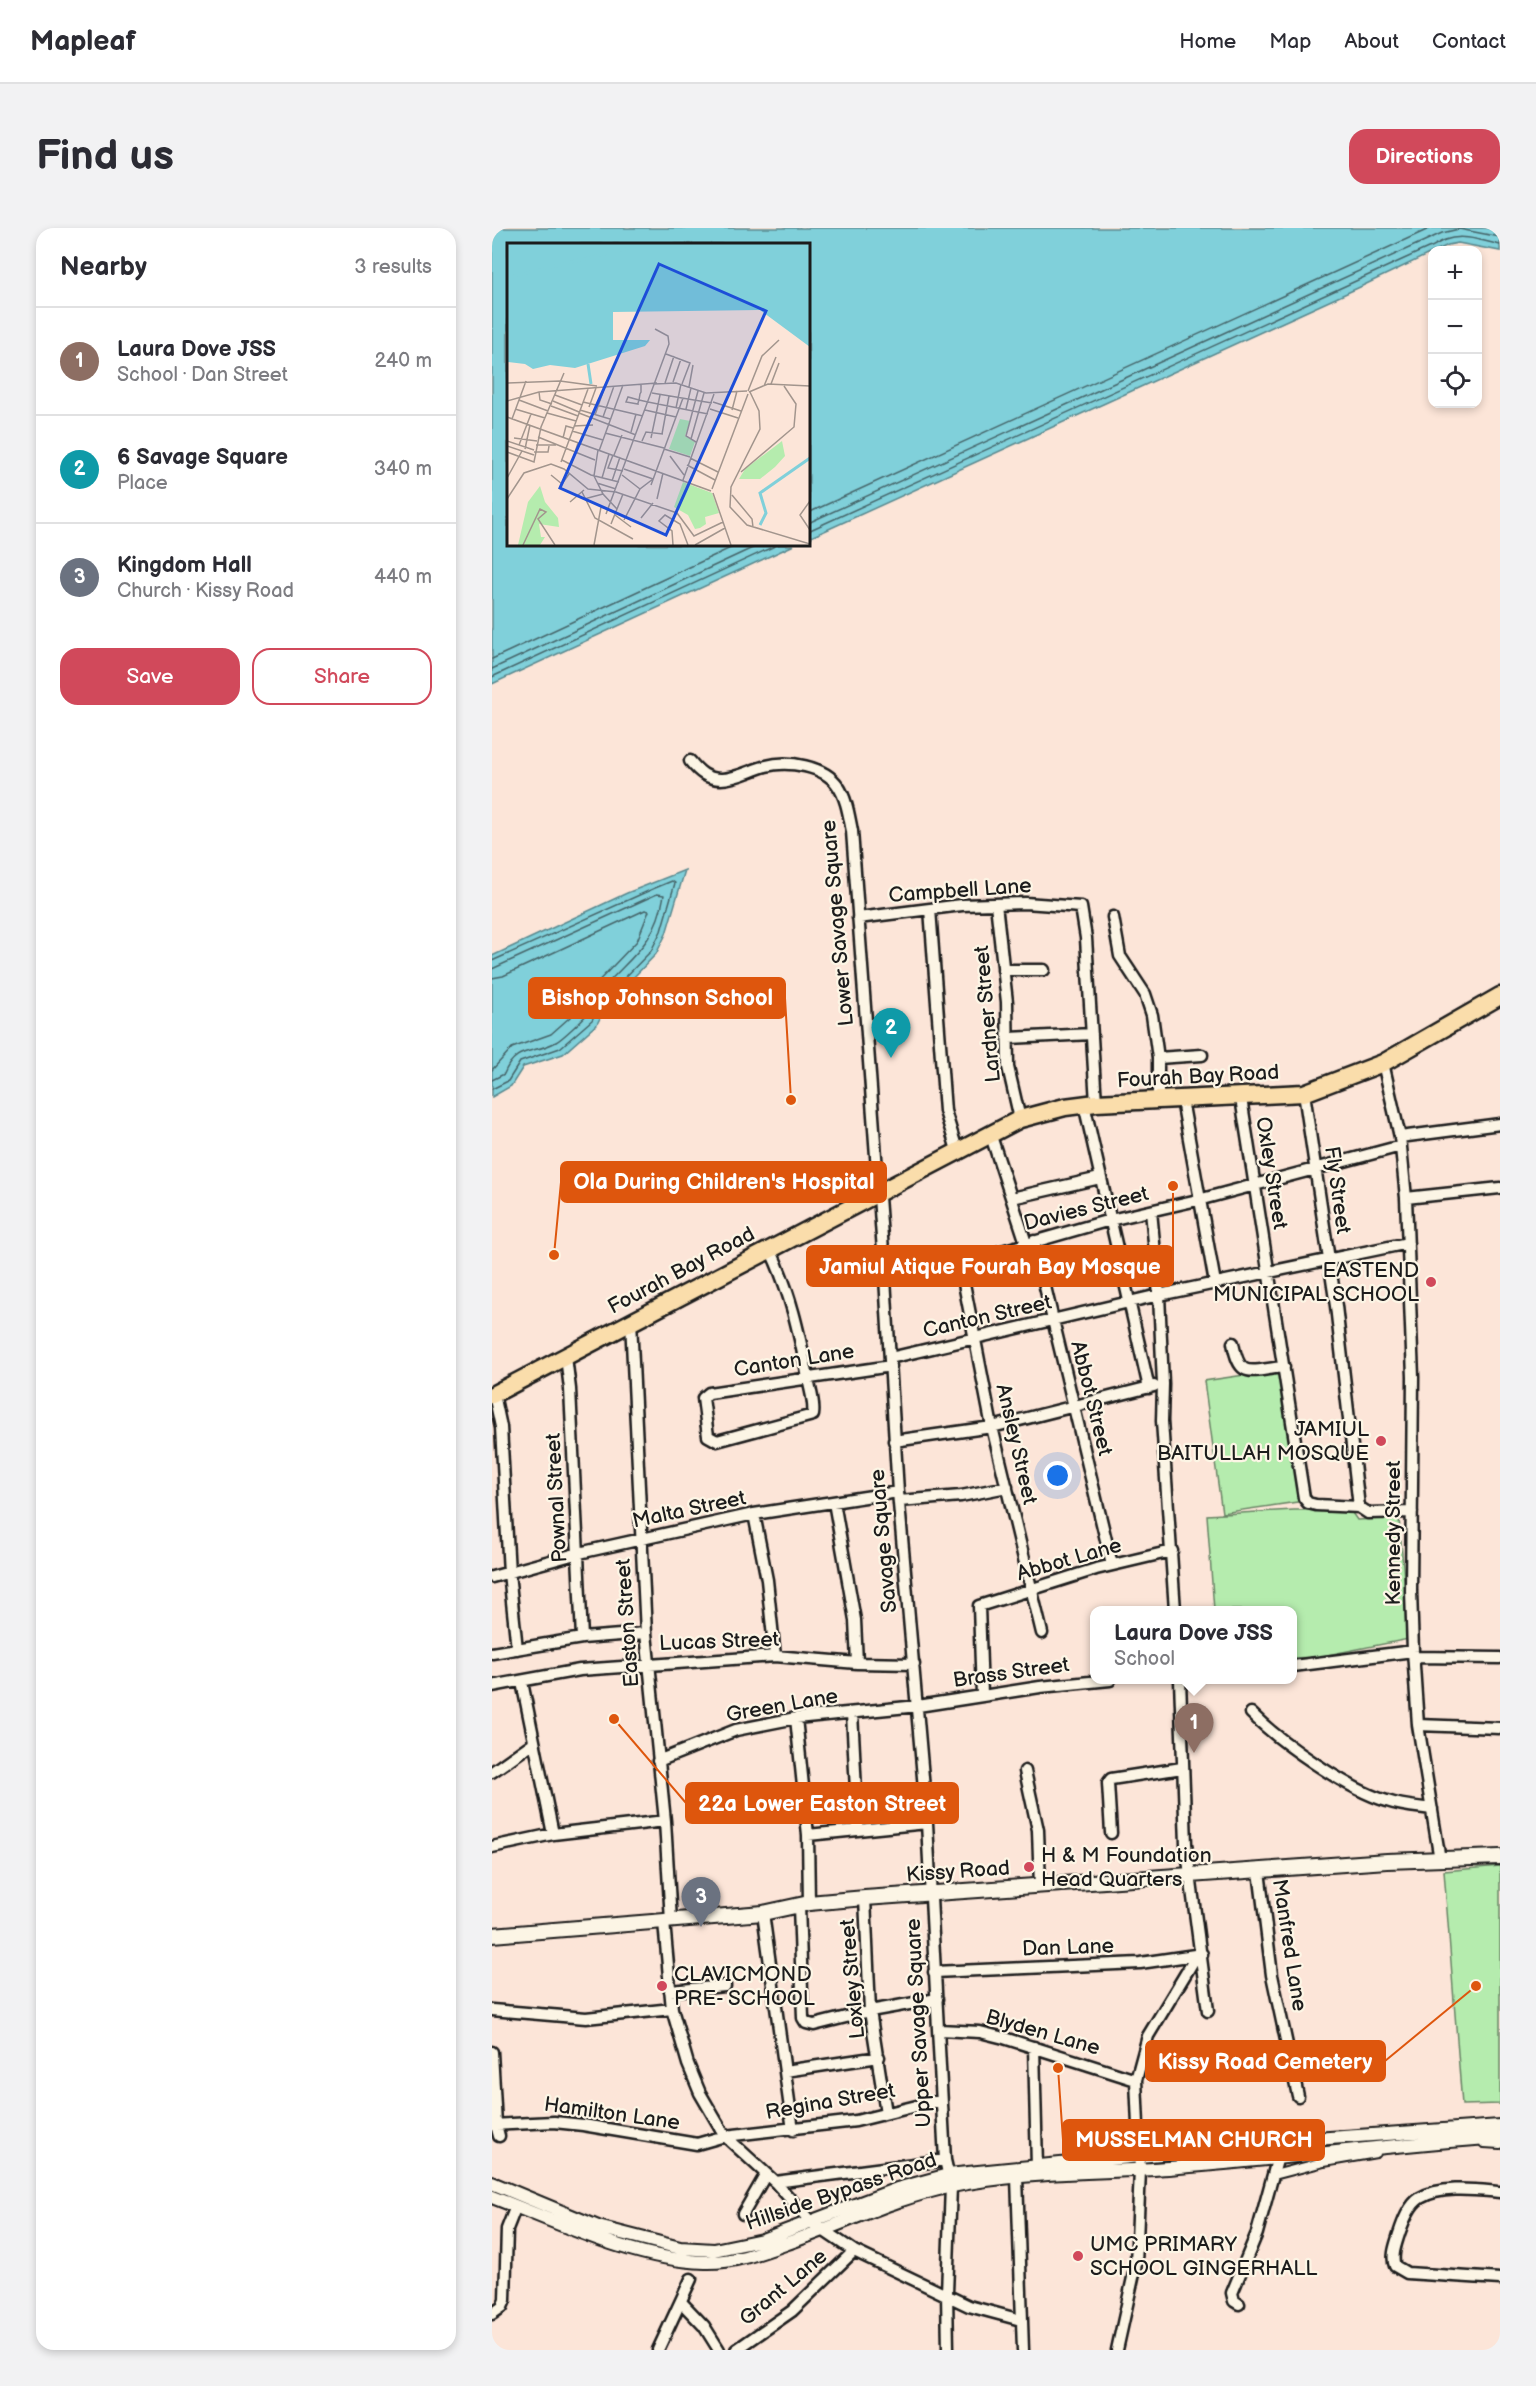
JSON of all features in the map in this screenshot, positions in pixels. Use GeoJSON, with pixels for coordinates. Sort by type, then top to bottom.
{"type":"FeatureCollection","features":[{"type":"Feature","properties":{"kind":"main road","name":"Fourah Bay Road"},"geometry":{"type":"LineString","coordinates":[[492,1392],[566,1357],[832,1210],[1020,1119],[1090,1104],[1304,1093],[1383,1063],[1500,996]]}},
{"type":"Feature","properties":{"kind":"main road","name":"Fourah Bay Road"},"geometry":{"type":"LineString","coordinates":[[492,1392],[741,1260],[770,1249],[832,1210]]}},
{"type":"Feature","properties":{"kind":"main road","name":"Kissy Road"},"geometry":{"type":"LineString","coordinates":[[492,1935],[763,1913],[804,1905],[865,1899],[1192,1875],[1500,1857]]}},
{"type":"Feature","properties":{"kind":"street","name":"Lower Savage Square"},"geometry":{"type":"LineString","coordinates":[[690,761],[704,776],[720,779],[769,765],[791,764],[813,769],[830,778],[838,786],[844,798],[852,831],[882,1187]]}},
{"type":"Feature","properties":{"kind":"street","name":"Campbell Lane"},"geometry":{"type":"LineString","coordinates":[[858,918],[996,904],[1081,906],[1092,1034]]}},
{"type":"Feature","properties":{"kind":"street","name":"Lardner Street"},"geometry":{"type":"LineString","coordinates":[[996,904],[1009,1038],[1008,1067],[1020,1119]]}},
{"type":"Feature","properties":{"kind":"street"},"geometry":{"type":"LineString","coordinates":[[930,909],[945,1111],[957,1150]]}},
{"type":"Feature","properties":{"kind":"street"},"geometry":{"type":"LineString","coordinates":[[1113,917],[1120,956],[1145,994],[1152,1015],[1158,1058],[1158,1101]]}},
{"type":"Feature","properties":{"kind":"street"},"geometry":{"type":"LineString","coordinates":[[1003,970],[1044,970]]}},
{"type":"Feature","properties":{"kind":"street"},"geometry":{"type":"LineString","coordinates":[[1009,1038],[1092,1034],[1090,1104],[1100,1178],[1149,1388]]}},
{"type":"Feature","properties":{"kind":"street"},"geometry":{"type":"LineString","coordinates":[[1158,1058],[1202,1055]]}},
{"type":"Feature","properties":{"kind":"street","name":"Kennedy Street"},"geometry":{"type":"LineString","coordinates":[[1383,1063],[1400,1142],[1406,1198],[1413,1377],[1411,1591],[1414,1654],[1418,1725],[1440,1860]]}},
{"type":"Feature","properties":{"kind":"street","name":"Fly Street"},"geometry":{"type":"LineString","coordinates":[[1304,1093],[1328,1259],[1359,1507]]}},
{"type":"Feature","properties":{"kind":"street","name":"Oxley Street"},"geometry":{"type":"LineString","coordinates":[[1241,1098],[1304,1498],[1308,1503],[1316,1505],[1359,1507],[1368,1513],[1412,1512]]}},
{"type":"Feature","properties":{"kind":"street"},"geometry":{"type":"LineString","coordinates":[[1182,1100],[1202,1199],[1215,1283]]}},
{"type":"Feature","properties":{"kind":"street","name":"Davies Street"},"geometry":{"type":"LineString","coordinates":[[885,1278],[960,1263],[1110,1220],[1202,1199],[1315,1169],[1400,1142],[1500,1124]]}},
{"type":"Feature","properties":{"kind":"street","name":"Abbot Street"},"geometry":{"type":"LineString","coordinates":[[990,1133],[1030,1242],[1054,1321],[1112,1565]]}},
{"type":"Feature","properties":{"kind":"street"},"geometry":{"type":"LineString","coordinates":[[1012,1198],[1100,1178]]}},
{"type":"Feature","properties":{"kind":"street","name":"Savage Square"},"geometry":{"type":"LineString","coordinates":[[882,1187],[894,1441],[918,1706],[931,1894]]}},
{"type":"Feature","properties":{"kind":"street"},"geometry":{"type":"LineString","coordinates":[[1406,1198],[1500,1188]]}},
{"type":"Feature","properties":{"kind":"street"},"geometry":{"type":"LineString","coordinates":[[1150,1211],[1159,1295],[1163,1384],[1162,1421],[1175,1606]]}},
{"type":"Feature","properties":{"kind":"street","name":"Canton Street"},"geometry":{"type":"LineString","coordinates":[[890,1362],[1159,1295],[1408,1242]]}},
{"type":"Feature","properties":{"kind":"street"},"geometry":{"type":"LineString","coordinates":[[770,1249],[794,1309],[808,1380]]}},
{"type":"Feature","properties":{"kind":"street","name":"Ansley Street"},"geometry":{"type":"LineString","coordinates":[[960,1263],[992,1427],[1042,1633]]}},
{"type":"Feature","properties":{"kind":"street","name":"Easton Street"},"geometry":{"type":"LineString","coordinates":[[631,1321],[648,1664],[665,1821],[670,1991],[672,2009],[692,2073],[725,2136],[770,2178],[811,2222],[854,2251],[947,2293],[969,2306],[1021,2320]]}},
{"type":"Feature","properties":{"kind":"street"},"geometry":{"type":"LineString","coordinates":[[1233,1343],[1237,1365],[1241,1368],[1248,1370],[1284,1367]]}},
{"type":"Feature","properties":{"kind":"street","name":"Pownal Street"},"geometry":{"type":"LineString","coordinates":[[566,1357],[570,1389],[582,1638]]}},
{"type":"Feature","properties":{"kind":"street","name":"Canton Lane"},"geometry":{"type":"LineString","coordinates":[[808,1380],[813,1415],[717,1441],[708,1436],[705,1394],[808,1380],[890,1362]]}},
{"type":"Feature","properties":{"kind":"street"},"geometry":{"type":"LineString","coordinates":[[894,1441],[992,1427],[1163,1384]]}},
{"type":"Feature","properties":{"kind":"street"},"geometry":{"type":"LineString","coordinates":[[492,1392],[501,1427],[509,1573],[517,1649]]}},
{"type":"Feature","properties":{"kind":"street","name":"Malta Street"},"geometry":{"type":"LineString","coordinates":[[492,1577],[579,1553],[754,1515],[834,1502],[898,1496],[961,1496],[1007,1487]]}},
{"type":"Feature","properties":{"kind":"street"},"geometry":{"type":"LineString","coordinates":[[834,1502],[851,1597],[857,1663]]}},
{"type":"Feature","properties":{"kind":"street"},"geometry":{"type":"LineString","coordinates":[[754,1515],[767,1581],[775,1656]]}},
{"type":"Feature","properties":{"kind":"street","name":"Abbot Lane"},"geometry":{"type":"LineString","coordinates":[[982,1695],[979,1606],[1112,1565],[1172,1551]]}},
{"type":"Feature","properties":{"kind":"street"},"geometry":{"type":"LineString","coordinates":[[492,1653],[582,1638],[646,1633]]}},
{"type":"Feature","properties":{"kind":"street"},"geometry":{"type":"LineString","coordinates":[[1297,1666],[1414,1654],[1500,1658]]}},
{"type":"Feature","properties":{"kind":"street","name":"Lucas Street"},"geometry":{"type":"LineString","coordinates":[[492,1686],[580,1670],[775,1656],[857,1663],[914,1664]]}},
{"type":"Feature","properties":{"kind":"street"},"geometry":{"type":"LineString","coordinates":[[522,1682],[553,1834]]}},
{"type":"Feature","properties":{"kind":"street","name":"Brass Street"},"geometry":{"type":"LineString","coordinates":[[918,1706],[982,1695],[1090,1682]]}},
{"type":"Feature","properties":{"kind":"street"},"geometry":{"type":"LineString","coordinates":[[1180,1684],[1186,1844],[1192,1875],[1199,1955],[1208,2011]]}},
{"type":"Feature","properties":{"kind":"street","name":"Green Lane"},"geometry":{"type":"LineString","coordinates":[[658,1761],[736,1730],[796,1718],[918,1706]]}},
{"type":"Feature","properties":{"kind":"street"},"geometry":{"type":"LineString","coordinates":[[852,1713],[858,1829]]}},
{"type":"Feature","properties":{"kind":"street"},"geometry":{"type":"LineString","coordinates":[[1251,1713],[1272,1733],[1293,1748],[1361,1790],[1385,1801],[1432,1809]]}},
{"type":"Feature","properties":{"kind":"street"},"geometry":{"type":"LineString","coordinates":[[796,1718],[808,1835],[804,1905],[803,2018],[807,2023],[814,2025],[870,2011],[937,2000]]}},
{"type":"Feature","properties":{"kind":"street"},"geometry":{"type":"LineString","coordinates":[[1418,1725],[1500,1728]]}},
{"type":"Feature","properties":{"kind":"street"},"geometry":{"type":"LineString","coordinates":[[493,1767],[533,1743]]}},
{"type":"Feature","properties":{"kind":"street"},"geometry":{"type":"LineString","coordinates":[[1111,1833],[1108,1783],[1111,1779],[1182,1768]]}},
{"type":"Feature","properties":{"kind":"street"},"geometry":{"type":"LineString","coordinates":[[1025,1771],[1038,1830],[1040,1886]]}},
{"type":"Feature","properties":{"kind":"street"},"geometry":{"type":"LineString","coordinates":[[492,1847],[553,1834],[665,1821]]}},
{"type":"Feature","properties":{"kind":"street"},"geometry":{"type":"LineString","coordinates":[[808,1835],[927,1824]]}},
{"type":"Feature","properties":{"kind":"street","name":"Manfred Lane"},"geometry":{"type":"LineString","coordinates":[[1259,1871],[1272,1975],[1298,2096]]}},
{"type":"Feature","properties":{"kind":"street","name":"Upper Savage Square"},"geometry":{"type":"LineString","coordinates":[[931,1894],[941,2100],[945,2160],[949,2180],[947,2350]]}},
{"type":"Feature","properties":{"kind":"street","name":"Loxley Street"},"geometry":{"type":"LineString","coordinates":[[865,1899],[870,2011],[886,2113]]}},
{"type":"Feature","properties":{"kind":"street"},"geometry":{"type":"LineString","coordinates":[[763,1913],[793,2130]]}},
{"type":"Feature","properties":{"kind":"street"},"geometry":{"type":"LineString","coordinates":[[1117,2350],[1135,2275],[1140,2164],[1136,2080],[1148,2036],[1199,1955]]}},
{"type":"Feature","properties":{"kind":"street","name":"Dan Lane"},"geometry":{"type":"LineString","coordinates":[[934,1972],[1140,1963],[1199,1955]]}},
{"type":"Feature","properties":{"kind":"street"},"geometry":{"type":"LineString","coordinates":[[670,1991],[725,1986]]}},
{"type":"Feature","properties":{"kind":"street"},"geometry":{"type":"LineString","coordinates":[[492,2010],[586,2018],[672,2009]]}},
{"type":"Feature","properties":{"kind":"street","name":"Blyden Lane"},"geometry":{"type":"LineString","coordinates":[[939,2030],[980,2032],[1136,2080]]}},
{"type":"Feature","properties":{"kind":"street"},"geometry":{"type":"LineString","coordinates":[[1034,2047],[1036,2167]]}},
{"type":"Feature","properties":{"kind":"street"},"geometry":{"type":"LineString","coordinates":[[492,2052],[494,2125],[499,2136]]}},
{"type":"Feature","properties":{"kind":"street"},"geometry":{"type":"LineString","coordinates":[[785,2071],[879,2057]]}},
{"type":"Feature","properties":{"kind":"street","name":"Regina Street"},"geometry":{"type":"LineString","coordinates":[[725,2136],[856,2121],[941,2100]]}},
{"type":"Feature","properties":{"kind":"street","name":"Hamilton Lane"},"geometry":{"type":"LineString","coordinates":[[494,2125],[554,2122],[697,2144],[725,2136]]}},
{"type":"Feature","properties":{"kind":"street","name":"Hillside Bypass Road"},"geometry":{"type":"LineString","coordinates":[[492,2197],[570,2230],[687,2261],[717,2262],[741,2258],[824,2230],[949,2180],[1017,2177],[1140,2164],[1282,2142],[1500,2126]]}},
{"type":"Feature","properties":{"kind":"street","name":"Hillside Bypass Road"},"geometry":{"type":"LineString","coordinates":[[492,2183],[598,2227],[680,2248],[714,2250],[736,2246],[811,2222],[897,2189],[1036,2167],[1278,2159],[1500,2137]]}},
{"type":"Feature","properties":{"kind":"street"},"geometry":{"type":"LineString","coordinates":[[1239,2304],[1234,2301],[1232,2293],[1257,2233],[1282,2142]]}},
{"type":"Feature","properties":{"kind":"street"},"geometry":{"type":"LineString","coordinates":[[1274,2175],[1324,2162],[1403,2149],[1500,2144]]}},
{"type":"Feature","properties":{"kind":"street"},"geometry":{"type":"LineString","coordinates":[[743,2214],[770,2178],[945,2160]]}},
{"type":"Feature","properties":{"kind":"street"},"geometry":{"type":"LineString","coordinates":[[1017,2177],[1023,2350]]}},
{"type":"Feature","properties":{"kind":"street"},"geometry":{"type":"LineString","coordinates":[[1500,2192],[1438,2192],[1421,2198],[1411,2207],[1400,2232],[1393,2257],[1395,2266],[1407,2273],[1500,2279]]}},
{"type":"Feature","properties":{"kind":"street"},"geometry":{"type":"LineString","coordinates":[[492,2314],[502,2307],[506,2290],[507,2229],[516,2206]]}},
{"type":"Feature","properties":{"kind":"street","name":"Grant Lane"},"geometry":{"type":"LineString","coordinates":[[736,2350],[792,2311],[854,2251]]}},
{"type":"Feature","properties":{"kind":"street"},"geometry":{"type":"LineString","coordinates":[[658,2350],[691,2279]]}},
{"type":"Feature","properties":{"kind":"street"},"geometry":{"type":"LineString","coordinates":[[681,2303],[704,2326],[719,2350]]}},
{"type":"Feature","properties":{"kind":"green space"},"geometry":{"type":"Polygon","coordinates":[[[1286,1369],[1304,1501],[1222,1513],[1204,1381],[1286,1369]]]}},
{"type":"Feature","properties":{"kind":"green space"},"geometry":{"type":"Polygon","coordinates":[[[1294,1510],[1350,1510],[1357,1520],[1399,1518],[1409,1639],[1317,1657],[1297,1658],[1297,1606],[1214,1606],[1207,1515],[1294,1510]]]}},
{"type":"Feature","properties":{"kind":"green space"},"geometry":{"type":"Polygon","coordinates":[[[1500,1866],[1500,2104],[1462,2105],[1444,1871],[1500,1866]]]}},
{"type":"Feature","properties":{"kind":"water"},"geometry":{"type":"Polygon","coordinates":[[[492,228],[1500,228],[1500,251],[1458,243],[1428,246],[1428,255],[1360,287],[810,538],[810,243],[507,243],[507,546],[792,546],[492,684],[492,228]]]}},
{"type":"Feature","properties":{"kind":"water"},"geometry":{"type":"Polygon","coordinates":[[[685,870],[666,934],[656,954],[606,1006],[597,1024],[563,1054],[523,1067],[511,1086],[492,1097],[492,956],[627,893],[685,870]]]}},
{"type":"Feature","properties":{"kind":"place","name":"6 Savage Square"},"geometry":{"type":"Point","coordinates":[891,1058]}},
{"type":"Feature","properties":{"kind":"place","name":"Bishop Johnson School"},"geometry":{"type":"Point","coordinates":[791,1100]}},
{"type":"Feature","properties":{"kind":"place","name":"Jamiul Atique Fourah Bay Mosque"},"geometry":{"type":"Point","coordinates":[1173,1186]}},
{"type":"Feature","properties":{"kind":"place","name":"Ola During Children's Hospital"},"geometry":{"type":"Point","coordinates":[554,1255]}},
{"type":"Feature","properties":{"kind":"place","name":"EASTEND MUNICIPAL SCHOOL"},"geometry":{"type":"Point","coordinates":[1431,1282]}},
{"type":"Feature","properties":{"kind":"place","name":"JAMIUL BAITULLAH MOSQUE"},"geometry":{"type":"Point","coordinates":[1381,1441]}},
{"type":"Feature","properties":{"kind":"place","name":"22a Lower Easton Street"},"geometry":{"type":"Point","coordinates":[614,1719]}},
{"type":"Feature","properties":{"kind":"place","name":"Laura Dove JSS"},"geometry":{"type":"Point","coordinates":[1194,1753]}},
{"type":"Feature","properties":{"kind":"place","name":"H & M Foundation Head Quarters"},"geometry":{"type":"Point","coordinates":[1029,1867]}},
{"type":"Feature","properties":{"kind":"place","name":"Kingdom Hall"},"geometry":{"type":"Point","coordinates":[701,1927]}},
{"type":"Feature","properties":{"kind":"place","name":"CLAVICMOND PRE- SCHOOL"},"geometry":{"type":"Point","coordinates":[662,1986]}},
{"type":"Feature","properties":{"kind":"place","name":"Kissy Road Cemetery"},"geometry":{"type":"Point","coordinates":[1476,1986]}},
{"type":"Feature","properties":{"kind":"place","name":"MUSSELMAN CHURCH"},"geometry":{"type":"Point","coordinates":[1058,2068]}},
{"type":"Feature","properties":{"kind":"place","name":"UMC PRIMARY SCHOOL GINGERHALL"},"geometry":{"type":"Point","coordinates":[1078,2256]}}]}
